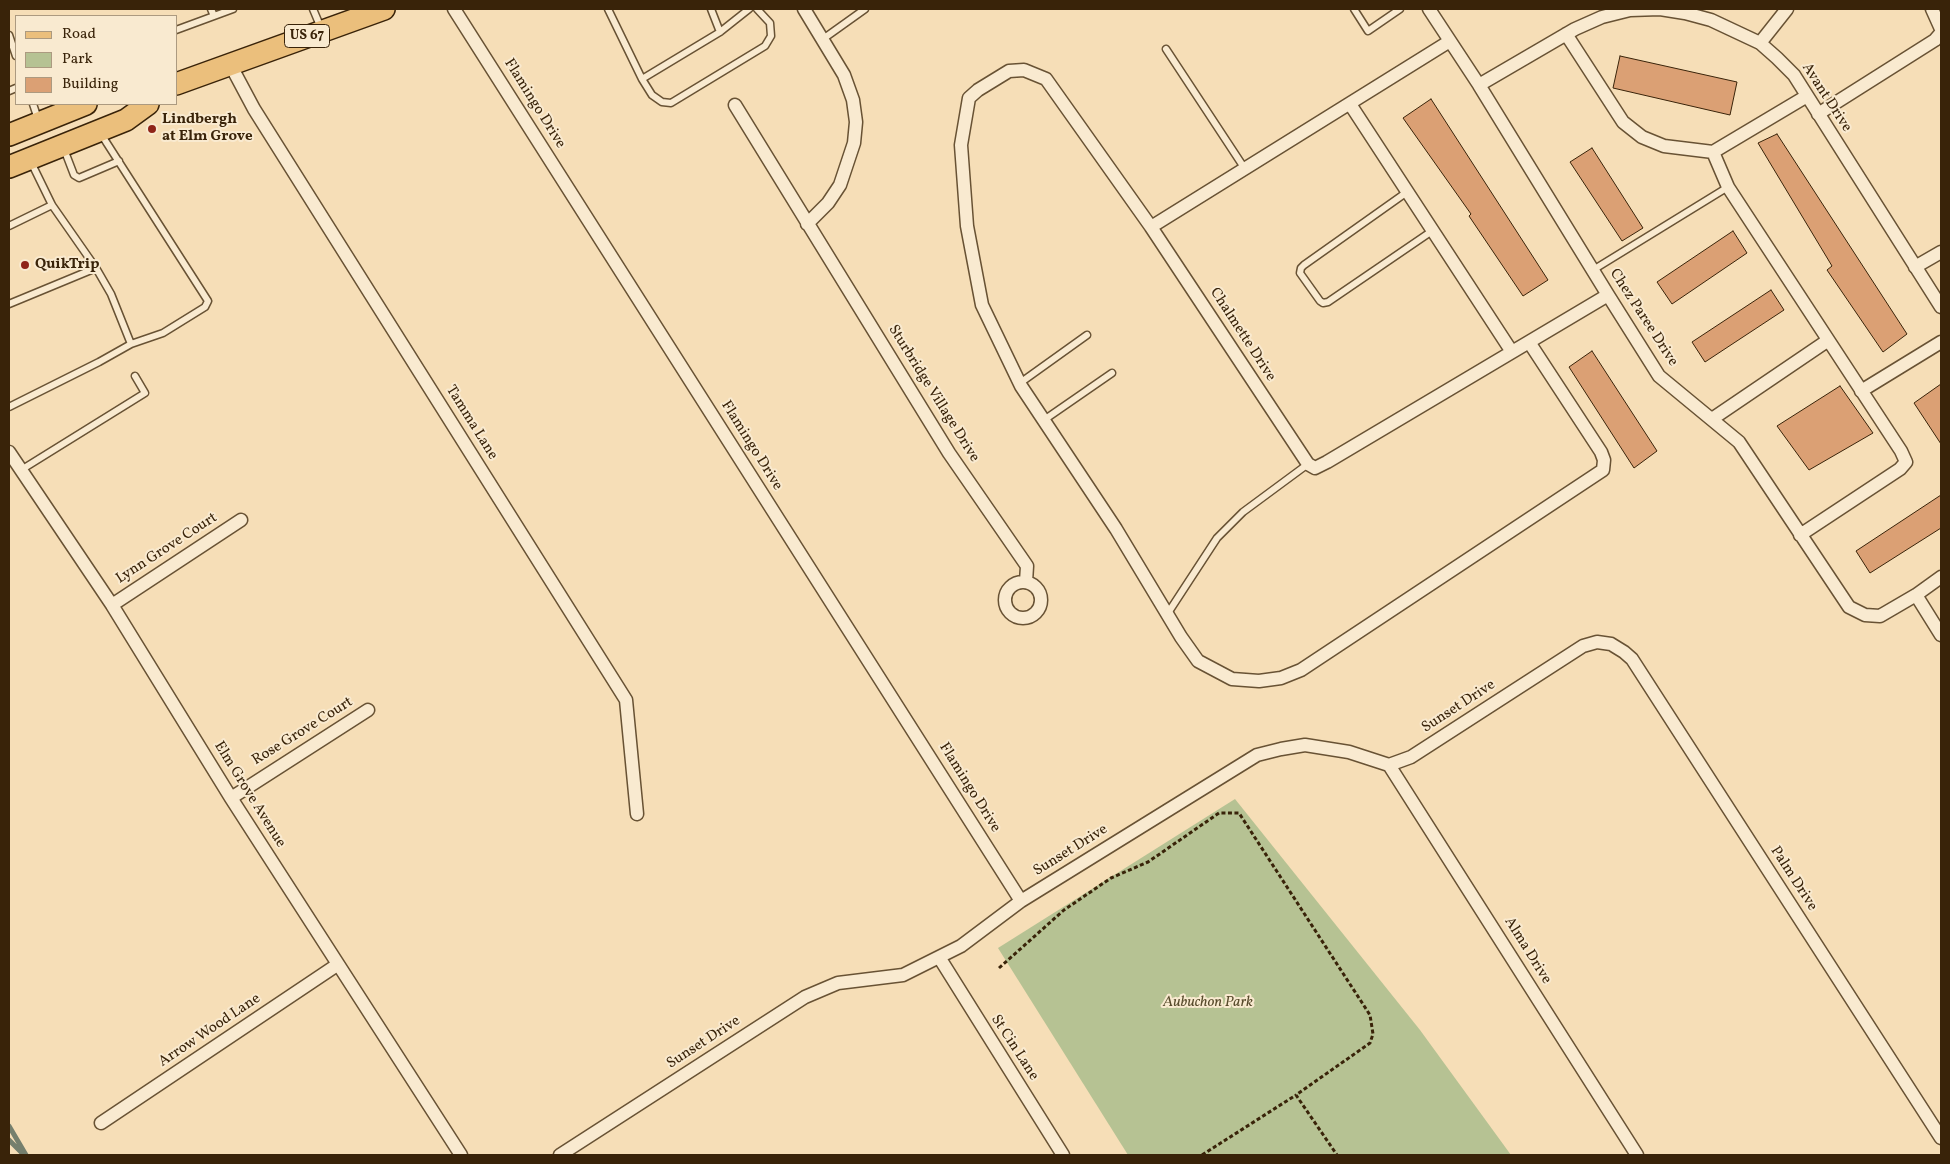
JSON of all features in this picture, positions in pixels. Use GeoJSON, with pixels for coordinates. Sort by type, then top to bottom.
{"type":"FeatureCollection","features":[{"type":"Feature","properties":{"kind":"main road","name":"US 67"},"geometry":{"type":"LineString","coordinates":[[178,83],[384,9]]}},
{"type":"Feature","properties":{"kind":"main road"},"geometry":{"type":"LineString","coordinates":[[9,134],[36,113],[80,105]]}},
{"type":"Feature","properties":{"kind":"main road"},"geometry":{"type":"LineString","coordinates":[[9,167],[126,120],[147,105]]}},
{"type":"Feature","properties":{"kind":"street","name":"Flamingo Drive"},"geometry":{"type":"LineString","coordinates":[[454,9],[1021,901]]}},
{"type":"Feature","properties":{"kind":"street"},"geometry":{"type":"LineString","coordinates":[[804,9],[844,75],[852,100],[856,122],[854,143],[840,185],[828,203],[807,224]]}},
{"type":"Feature","properties":{"kind":"street","name":"Chez Paree Drive"},"geometry":{"type":"LineString","coordinates":[[1429,9],[1479,85],[1660,376],[1739,442],[1848,606],[1865,614],[1880,616],[1916,595]]}},
{"type":"Feature","properties":{"kind":"street"},"geometry":{"type":"LineString","coordinates":[[1760,43],[1787,9]]}},
{"type":"Feature","properties":{"kind":"street"},"geometry":{"type":"LineString","coordinates":[[1818,114],[1935,40],[1941,31],[1932,9]]}},
{"type":"Feature","properties":{"kind":"street","name":"Avant Drive"},"geometry":{"type":"LineString","coordinates":[[1479,85],[1566,34],[1602,17],[1630,10],[1660,10],[1685,13],[1710,20],[1760,43],[1794,75],[1941,308]]}},
{"type":"Feature","properties":{"kind":"street"},"geometry":{"type":"LineString","coordinates":[[1566,34],[1623,122],[1642,137],[1664,146],[1713,152],[1807,96]]}},
{"type":"Feature","properties":{"kind":"street"},"geometry":{"type":"LineString","coordinates":[[1152,227],[1450,41]]}},
{"type":"Feature","properties":{"kind":"street","name":"Tamma Lane"},"geometry":{"type":"LineString","coordinates":[[230,64],[254,109],[626,700],[637,814]]}},
{"type":"Feature","properties":{"kind":"street","name":"Chalmette Drive"},"geometry":{"type":"LineString","coordinates":[[1308,464],[1152,227],[1046,79],[1024,70],[1008,70],[978,90],[970,98],[961,145],[966,226],[982,305],[1020,383],[1116,529],[1181,637],[1198,661],[1232,678],[1259,681],[1281,678],[1300,670],[1603,470],[1604,460],[1601,452],[1530,342]]}},
{"type":"Feature","properties":{"kind":"street"},"geometry":{"type":"LineString","coordinates":[[1350,104],[1512,352]]}},
{"type":"Feature","properties":{"kind":"street","name":"Sturbridge Village Drive"},"geometry":{"type":"LineString","coordinates":[[735,106],[949,453],[1027,566],[1026,582]]}},
{"type":"Feature","properties":{"kind":"street"},"geometry":{"type":"LineString","coordinates":[[1713,152],[1728,187],[1827,341],[1901,451],[1906,462],[1900,469],[1800,534]]}},
{"type":"Feature","properties":{"kind":"street"},"geometry":{"type":"LineString","coordinates":[[1915,267],[1941,252]]}},
{"type":"Feature","properties":{"kind":"street"},"geometry":{"type":"LineString","coordinates":[[1308,464],[1315,468],[1327,462],[1608,295]]}},
{"type":"Feature","properties":{"kind":"street"},"geometry":{"type":"LineString","coordinates":[[1712,419],[1827,341]]}},
{"type":"Feature","properties":{"kind":"street"},"geometry":{"type":"LineString","coordinates":[[1861,391],[1941,342]]}},
{"type":"Feature","properties":{"kind":"street","name":"Elm Grove Avenue"},"geometry":{"type":"LineString","coordinates":[[9,452],[112,605],[231,798],[461,1155]]}},
{"type":"Feature","properties":{"kind":"street","name":"Lynn Grove Court"},"geometry":{"type":"LineString","coordinates":[[112,605],[241,520]]}},
{"type":"Feature","properties":{"kind":"street"},"geometry":{"type":"LineString","coordinates":[[1941,577],[1916,595],[1941,634]]}},
{"type":"Feature","properties":{"kind":"street","name":"Sunset Drive"},"geometry":{"type":"LineString","coordinates":[[560,1155],[805,997],[838,983],[903,975],[961,946],[1021,901],[1257,755],[1305,745],[1349,752],[1390,765],[1418,753],[1583,646],[1597,642],[1611,644]]}},
{"type":"Feature","properties":{"kind":"street","name":"Palm Drive"},"geometry":{"type":"LineString","coordinates":[[1611,644],[1632,659],[1941,1138]]}},
{"type":"Feature","properties":{"kind":"street","name":"Rose Grove Court"},"geometry":{"type":"LineString","coordinates":[[231,798],[368,710]]}},
{"type":"Feature","properties":{"kind":"street","name":"Alma Drive"},"geometry":{"type":"LineString","coordinates":[[1390,765],[1638,1155]]}},
{"type":"Feature","properties":{"kind":"street","name":"St Cin Lane"},"geometry":{"type":"LineString","coordinates":[[939,957],[1063,1155]]}},
{"type":"Feature","properties":{"kind":"street","name":"Arrow Wood Lane"},"geometry":{"type":"LineString","coordinates":[[101,1123],[337,965]]}},
{"type":"Feature","properties":{"kind":"lane"},"geometry":{"type":"LineString","coordinates":[[211,9],[214,16]]}},
{"type":"Feature","properties":{"kind":"lane"},"geometry":{"type":"LineString","coordinates":[[178,29],[233,9]]}},
{"type":"Feature","properties":{"kind":"lane"},"geometry":{"type":"LineString","coordinates":[[313,9],[322,31]]}},
{"type":"Feature","properties":{"kind":"lane"},"geometry":{"type":"LineString","coordinates":[[608,9],[642,79],[652,95],[662,102],[671,103],[765,46],[771,36],[770,23],[757,9]]}},
{"type":"Feature","properties":{"kind":"lane"},"geometry":{"type":"LineString","coordinates":[[711,9],[720,32]]}},
{"type":"Feature","properties":{"kind":"lane"},"geometry":{"type":"LineString","coordinates":[[642,79],[720,32],[749,9]]}},
{"type":"Feature","properties":{"kind":"lane"},"geometry":{"type":"LineString","coordinates":[[823,39],[865,9]]}},
{"type":"Feature","properties":{"kind":"lane"},"geometry":{"type":"LineString","coordinates":[[1354,9],[1368,31],[1400,9]]}},
{"type":"Feature","properties":{"kind":"lane"},"geometry":{"type":"LineString","coordinates":[[9,35],[15,53]]}},
{"type":"Feature","properties":{"kind":"lane"},"geometry":{"type":"LineString","coordinates":[[1166,48],[1245,169]]}},
{"type":"Feature","properties":{"kind":"lane"},"geometry":{"type":"LineString","coordinates":[[9,407],[131,344],[163,333],[205,307],[208,301],[98,131]]}},
{"type":"Feature","properties":{"kind":"lane"},"geometry":{"type":"LineString","coordinates":[[63,146],[74,176],[79,178],[118,161]]}},
{"type":"Feature","properties":{"kind":"lane"},"geometry":{"type":"LineString","coordinates":[[30,159],[52,205],[96,268],[111,294],[131,344]]}},
{"type":"Feature","properties":{"kind":"lane"},"geometry":{"type":"LineString","coordinates":[[1593,270],[1728,187]]}},
{"type":"Feature","properties":{"kind":"lane"},"geometry":{"type":"LineString","coordinates":[[1408,192],[1304,265],[1300,273],[1320,301],[1323,303],[1328,302],[1432,231]]}},
{"type":"Feature","properties":{"kind":"lane"},"geometry":{"type":"LineString","coordinates":[[9,226],[52,205]]}},
{"type":"Feature","properties":{"kind":"lane"},"geometry":{"type":"LineString","coordinates":[[9,304],[96,268]]}},
{"type":"Feature","properties":{"kind":"lane"},"geometry":{"type":"LineString","coordinates":[[1020,383],[1087,335]]}},
{"type":"Feature","properties":{"kind":"lane"},"geometry":{"type":"LineString","coordinates":[[1044,420],[1112,373]]}},
{"type":"Feature","properties":{"kind":"lane"},"geometry":{"type":"LineString","coordinates":[[21,470],[145,393],[136,376]]}},
{"type":"Feature","properties":{"kind":"lane"},"geometry":{"type":"LineString","coordinates":[[1168,613],[1218,538],[1243,512],[1308,464]]}},
{"type":"Feature","properties":{"kind":"path"},"geometry":{"type":"LineString","coordinates":[[999,968],[1064,910],[1111,878],[1148,862],[1219,813],[1239,813],[1370,1016],[1373,1034],[1370,1043],[1202,1155]]}},
{"type":"Feature","properties":{"kind":"path"},"geometry":{"type":"LineString","coordinates":[[1296,1094],[1336,1155]]}},
{"type":"Feature","properties":{"kind":"green space","name":"Aubuchon Park"},"geometry":{"type":"Polygon","coordinates":[[[1235,799],[1420,1030],[1511,1155],[1128,1155],[998,948],[1235,799]]]}},
{"type":"Feature","properties":{"kind":"building"},"geometry":{"type":"Polygon","coordinates":[[[1620,56],[1737,82],[1730,115],[1613,88],[1620,56]]]}},
{"type":"Feature","properties":{"kind":"building"},"geometry":{"type":"Polygon","coordinates":[[[1431,99],[1548,280],[1523,296],[1469,216],[1471,214],[1403,118],[1431,99]]]}},
{"type":"Feature","properties":{"kind":"building"},"geometry":{"type":"Polygon","coordinates":[[[1777,134],[1907,334],[1883,352],[1827,270],[1832,266],[1758,143],[1777,134]]]}},
{"type":"Feature","properties":{"kind":"building"},"geometry":{"type":"Polygon","coordinates":[[[1592,148],[1643,228],[1622,241],[1570,162],[1592,148]]]}},
{"type":"Feature","properties":{"kind":"building"},"geometry":{"type":"Polygon","coordinates":[[[1733,231],[1747,253],[1672,304],[1657,282],[1733,231]]]}},
{"type":"Feature","properties":{"kind":"building"},"geometry":{"type":"Polygon","coordinates":[[[1771,290],[1784,310],[1705,362],[1692,342],[1771,290]]]}},
{"type":"Feature","properties":{"kind":"building"},"geometry":{"type":"Polygon","coordinates":[[[1592,351],[1657,451],[1634,468],[1569,367],[1592,351]]]}},
{"type":"Feature","properties":{"kind":"building"},"geometry":{"type":"Polygon","coordinates":[[[1941,384],[1941,444],[1914,403],[1941,384]]]}},
{"type":"Feature","properties":{"kind":"building"},"geometry":{"type":"Polygon","coordinates":[[[1840,386],[1873,433],[1809,470],[1777,426],[1840,386]]]}},
{"type":"Feature","properties":{"kind":"building"},"geometry":{"type":"Polygon","coordinates":[[[1941,495],[1941,528],[1870,573],[1856,551],[1941,495]]]}},
{"type":"Feature","properties":{"kind":"waterway"},"geometry":{"type":"LineString","coordinates":[[9,1126],[26,1155]]}},
{"type":"Feature","properties":{"kind":"waterway"},"geometry":{"type":"LineString","coordinates":[[9,1140],[23,1154]]}},
{"type":"Feature","properties":{"kind":"place","name":"Lindbergh at Elm Grove"},"geometry":{"type":"Point","coordinates":[152,129]}},
{"type":"Feature","properties":{"kind":"place","name":"QuikTrip"},"geometry":{"type":"Point","coordinates":[25,265]}}]}
